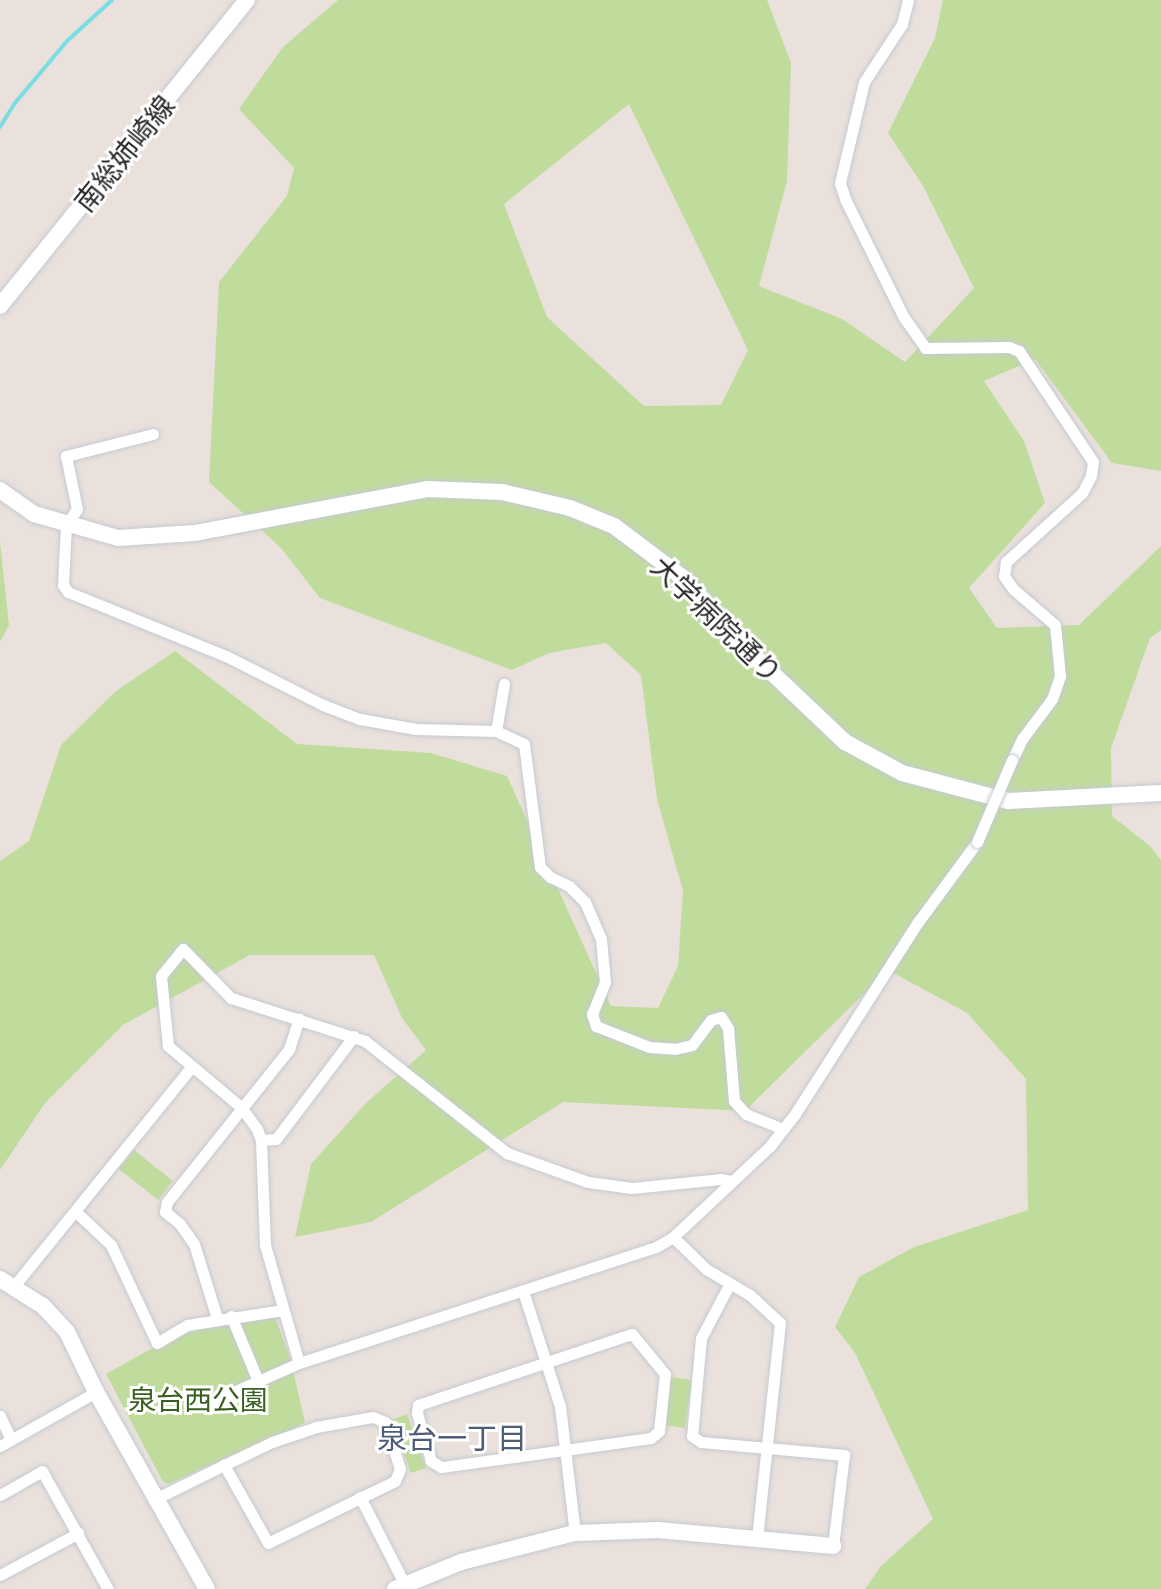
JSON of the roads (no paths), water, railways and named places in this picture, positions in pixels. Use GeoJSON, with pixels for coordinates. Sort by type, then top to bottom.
{"type":"FeatureCollection","features":[{"type":"Feature","properties":{"kind":"street","name":"南総姉崎線"},"geometry":{"type":"LineString","coordinates":[[0,306],[247,0]]}},
{"type":"Feature","properties":{"kind":"street"},"geometry":{"type":"LineString","coordinates":[[213,1401],[299,1363],[656,1247],[673,1237],[783,1129],[918,922],[977,842],[1022,739],[1052,699],[1060,676],[1055,625],[1013,589],[1004,576],[1006,562],[1082,493],[1091,476],[1093,462],[1019,351],[1009,347],[925,348],[917,339],[846,201],[840,183],[864,82],[902,24],[908,0]]}},
{"type":"Feature","properties":{"kind":"street"},"geometry":{"type":"LineString","coordinates":[[153,434],[66,456],[77,509],[66,525],[63,585],[75,597],[226,656],[273,677],[323,705],[360,719],[416,729],[496,731],[524,744],[540,867],[545,874],[575,891],[596,921],[605,955],[605,982],[592,1014],[596,1026],[649,1047],[675,1049],[692,1045],[711,1020],[721,1017],[728,1028],[734,1101],[746,1114],[783,1129]]}},
{"type":"Feature","properties":{"kind":"street","name":"大学病院通り"},"geometry":{"type":"LineString","coordinates":[[0,490],[34,514],[118,538],[195,533],[427,489],[502,492],[570,508],[614,526],[682,577],[749,651],[845,742],[902,773],[1008,801],[1161,793]]}},
{"type":"Feature","properties":{"kind":"street"},"geometry":{"type":"LineString","coordinates":[[496,731],[504,684]]}},
{"type":"Feature","properties":{"kind":"street"},"geometry":{"type":"LineString","coordinates":[[299,1363],[262,1226],[261,1140],[242,1108],[168,1046],[161,976],[183,949],[231,998],[354,1036],[492,1142],[521,1158],[588,1182],[632,1188],[720,1179],[732,1181]]}},
{"type":"Feature","properties":{"kind":"street"},"geometry":{"type":"LineString","coordinates":[[217,1318],[194,1244],[180,1224],[165,1212],[167,1202],[289,1049],[299,1019]]}},
{"type":"Feature","properties":{"kind":"street"},"geometry":{"type":"LineString","coordinates":[[261,1140],[276,1139],[354,1036]]}},
{"type":"Feature","properties":{"kind":"street"},"geometry":{"type":"LineString","coordinates":[[192,1066],[75,1211],[7,1283],[43,1306],[67,1332],[96,1392],[207,1589]]}},
{"type":"Feature","properties":{"kind":"street"},"geometry":{"type":"LineString","coordinates":[[75,1211],[111,1245],[157,1343],[187,1325],[283,1310]]}},
{"type":"Feature","properties":{"kind":"street"},"geometry":{"type":"LineString","coordinates":[[673,1237],[706,1269],[750,1295],[780,1323],[757,1537]]}},
{"type":"Feature","properties":{"kind":"street"},"geometry":{"type":"LineString","coordinates":[[360,1497],[400,1587],[461,1562],[575,1533],[658,1530],[833,1546],[844,1455],[701,1442],[692,1436],[701,1338],[729,1285]]}},
{"type":"Feature","properties":{"kind":"street"},"geometry":{"type":"LineString","coordinates":[[523,1291],[547,1361],[566,1449],[575,1533]]}},
{"type":"Feature","properties":{"kind":"street"},"geometry":{"type":"LineString","coordinates":[[231,1316],[258,1381]]}},
{"type":"Feature","properties":{"kind":"street"},"geometry":{"type":"LineString","coordinates":[[632,1334],[665,1374],[659,1431],[651,1438],[566,1449],[441,1467],[431,1461],[417,1413],[418,1405],[632,1334]]}},
{"type":"Feature","properties":{"kind":"street"},"geometry":{"type":"LineString","coordinates":[[0,1446],[96,1392]]}},
{"type":"Feature","properties":{"kind":"street"},"geometry":{"type":"LineString","coordinates":[[0,1416],[11,1440]]}},
{"type":"Feature","properties":{"kind":"street"},"geometry":{"type":"LineString","coordinates":[[157,1498],[224,1465],[316,1427],[373,1417],[385,1422],[400,1469],[395,1481],[268,1543],[224,1465]]}},
{"type":"Feature","properties":{"kind":"street"},"geometry":{"type":"LineString","coordinates":[[0,1495],[42,1471],[108,1589]]}},
{"type":"Feature","properties":{"kind":"street"},"geometry":{"type":"LineString","coordinates":[[0,1575],[78,1533]]}},
{"type":"Feature","properties":{"kind":"waterway"},"geometry":{"type":"LineString","coordinates":[[0,127],[15,103],[67,41],[112,0]]}},
{"type":"Feature","properties":{"kind":"district","name":"泉台一丁目"},"geometry":{"type":"Point","coordinates":[452,1437]}},
{"type":"Feature","properties":{"kind":"park label","name":"泉台西公園"},"geometry":{"type":"Point","coordinates":[198,1399]}}]}
